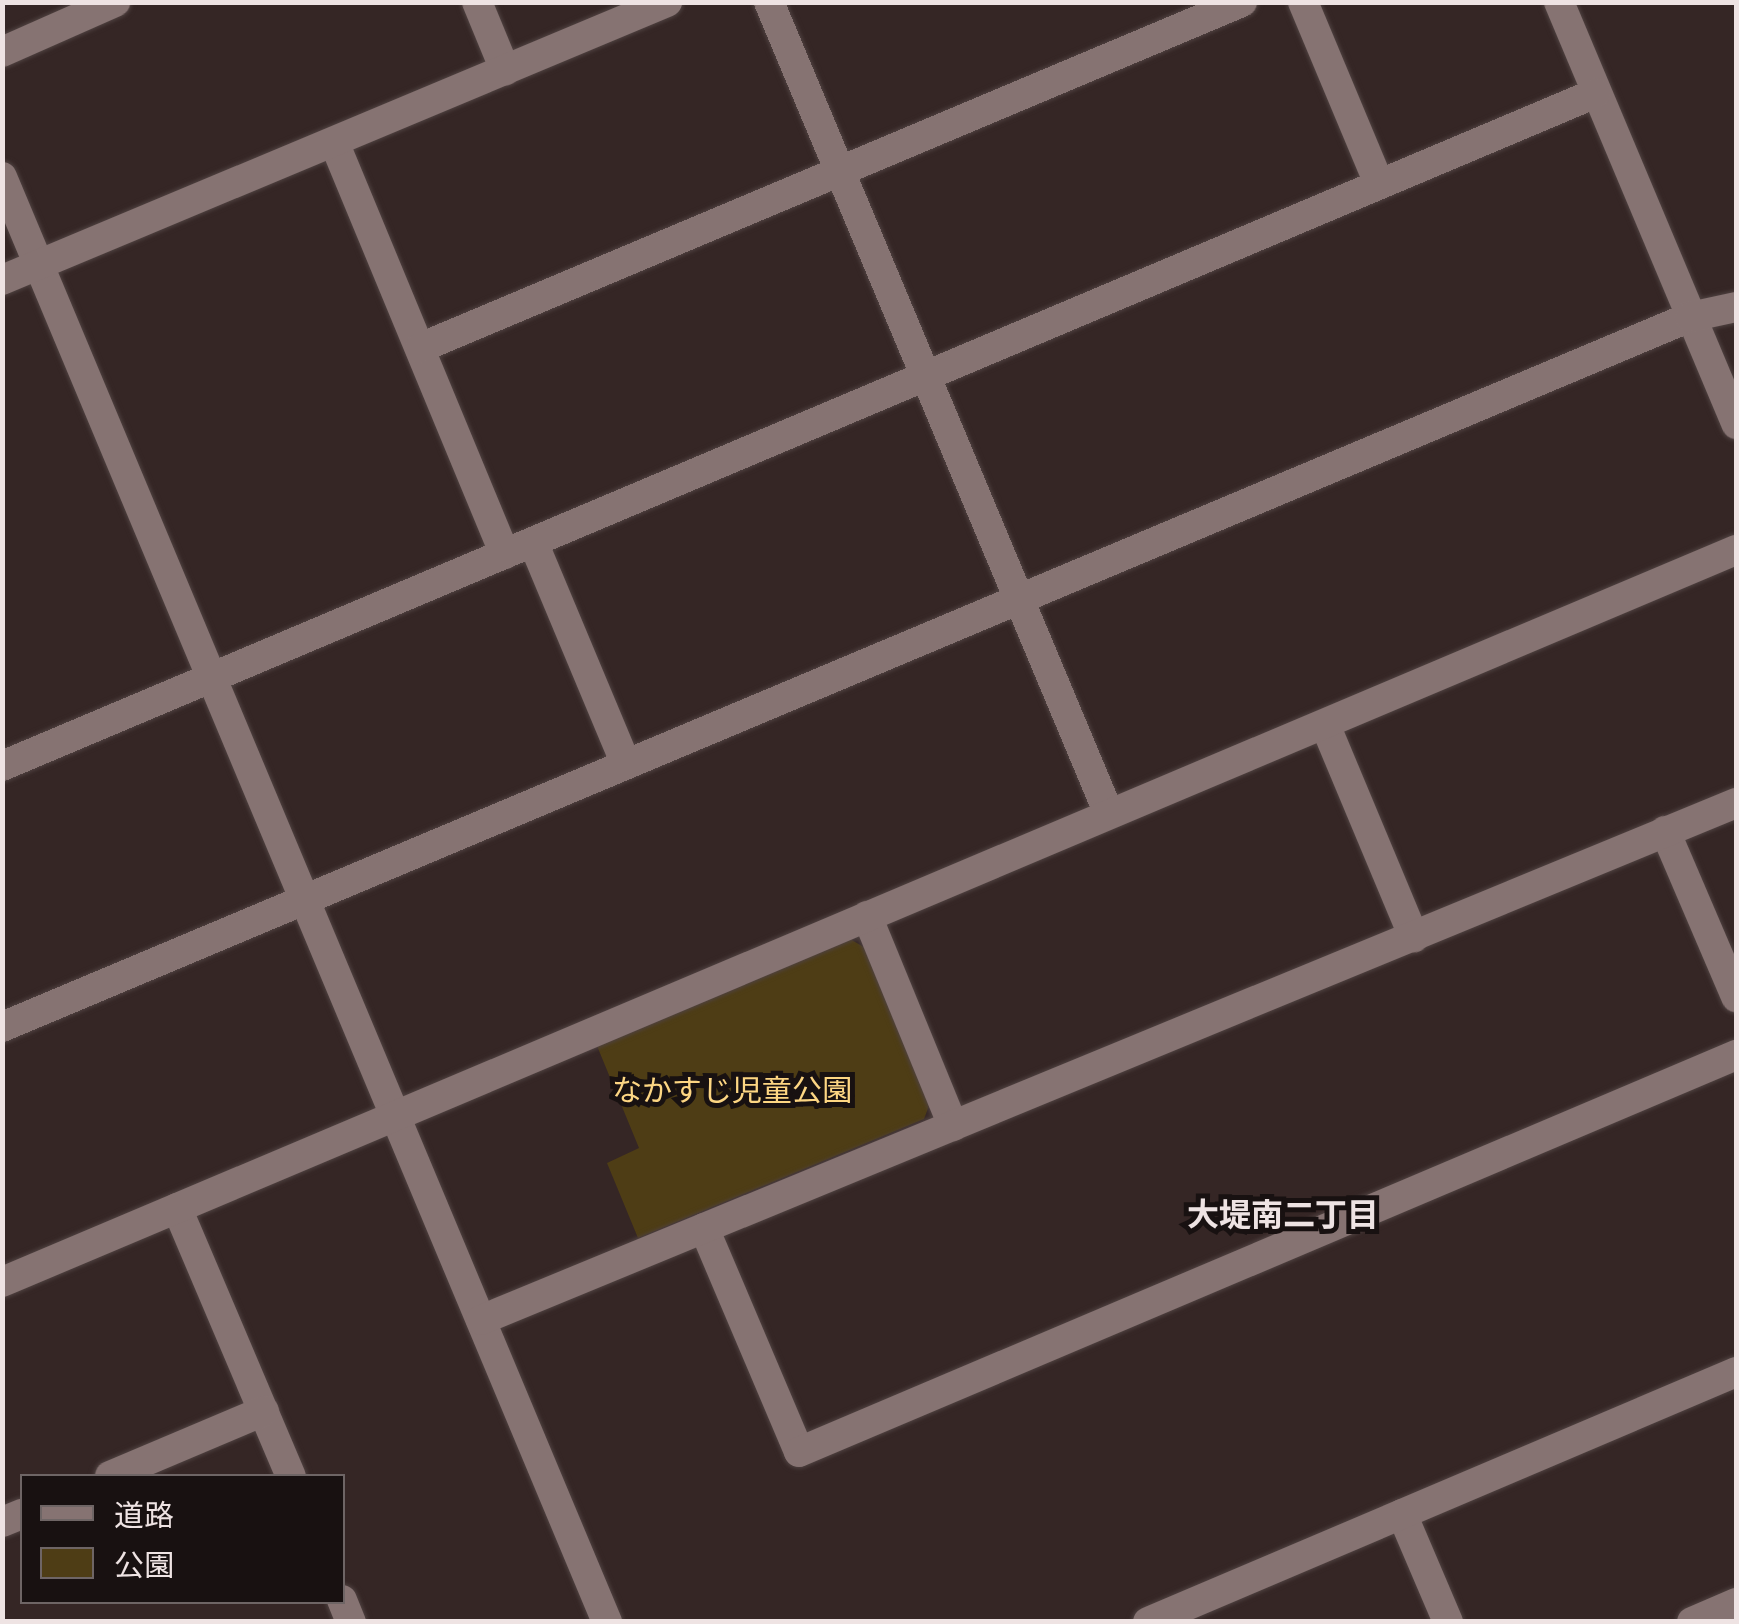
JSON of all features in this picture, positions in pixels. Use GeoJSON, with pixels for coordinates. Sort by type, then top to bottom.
{"type":"FeatureCollection","features":[{"type":"Feature","properties":{"kind":"street"},"geometry":{"type":"LineString","coordinates":[[2,52],[115,2]]}},
{"type":"Feature","properties":{"kind":"street"},"geometry":{"type":"LineString","coordinates":[[478,2],[505,70]]}},
{"type":"Feature","properties":{"kind":"street"},"geometry":{"type":"LineString","coordinates":[[2,280],[666,2]]}},
{"type":"Feature","properties":{"kind":"street"},"geometry":{"type":"LineString","coordinates":[[769,2],[1109,814]]}},
{"type":"Feature","properties":{"kind":"street"},"geometry":{"type":"LineString","coordinates":[[420,348],[1242,2]]}},
{"type":"Feature","properties":{"kind":"street"},"geometry":{"type":"LineString","coordinates":[[1303,2],[1379,184]]}},
{"type":"Feature","properties":{"kind":"street"},"geometry":{"type":"LineString","coordinates":[[1559,2],[1736,424]]}},
{"type":"Feature","properties":{"kind":"street"},"geometry":{"type":"LineString","coordinates":[[2,766],[1596,92]]}},
{"type":"Feature","properties":{"kind":"street"},"geometry":{"type":"LineString","coordinates":[[334,142],[420,348],[626,764]]}},
{"type":"Feature","properties":{"kind":"street"},"geometry":{"type":"LineString","coordinates":[[2,177],[607,1622]]}},
{"type":"Feature","properties":{"kind":"street"},"geometry":{"type":"LineString","coordinates":[[2,1027],[1690,317],[1736,307]]}},
{"type":"Feature","properties":{"kind":"street"},"geometry":{"type":"LineString","coordinates":[[2,1282],[1109,814],[1326,727],[1736,550]]}},
{"type":"Feature","properties":{"kind":"street"},"geometry":{"type":"LineString","coordinates":[[1326,727],[1414,937]]}},
{"type":"Feature","properties":{"kind":"street"},"geometry":{"type":"LineString","coordinates":[[481,1320],[1736,802]]}},
{"type":"Feature","properties":{"kind":"street"},"geometry":{"type":"LineString","coordinates":[[1665,831],[1736,996]]}},
{"type":"Feature","properties":{"kind":"street"},"geometry":{"type":"LineString","coordinates":[[867,916],[954,1126]]}},
{"type":"Feature","properties":{"kind":"street"},"geometry":{"type":"LineString","coordinates":[[704,1228],[799,1452],[1736,1055]]}},
{"type":"Feature","properties":{"kind":"street"},"geometry":{"type":"LineString","coordinates":[[178,1208],[290,1474]]}},
{"type":"Feature","properties":{"kind":"street"},"geometry":{"type":"LineString","coordinates":[[1148,1622],[1736,1372]]}},
{"type":"Feature","properties":{"kind":"street"},"geometry":{"type":"LineString","coordinates":[[115,1474],[264,1411]]}},
{"type":"Feature","properties":{"kind":"street"},"geometry":{"type":"LineString","coordinates":[[1402,1514],[1448,1622]]}},
{"type":"Feature","properties":{"kind":"street"},"geometry":{"type":"LineString","coordinates":[[1692,1622],[1736,1603]]}},
{"type":"Feature","properties":{"kind":"green space","name":"なかすじ児童公園"},"geometry":{"type":"Polygon","coordinates":[[[845,936],[867,949],[930,1103],[924,1119],[638,1238],[607,1163],[639,1148],[595,1041],[845,936]]]}},
{"type":"Feature","properties":{"kind":"district","name":"大堤南二丁目"},"geometry":{"type":"Point","coordinates":[1283,1215]}}]}
